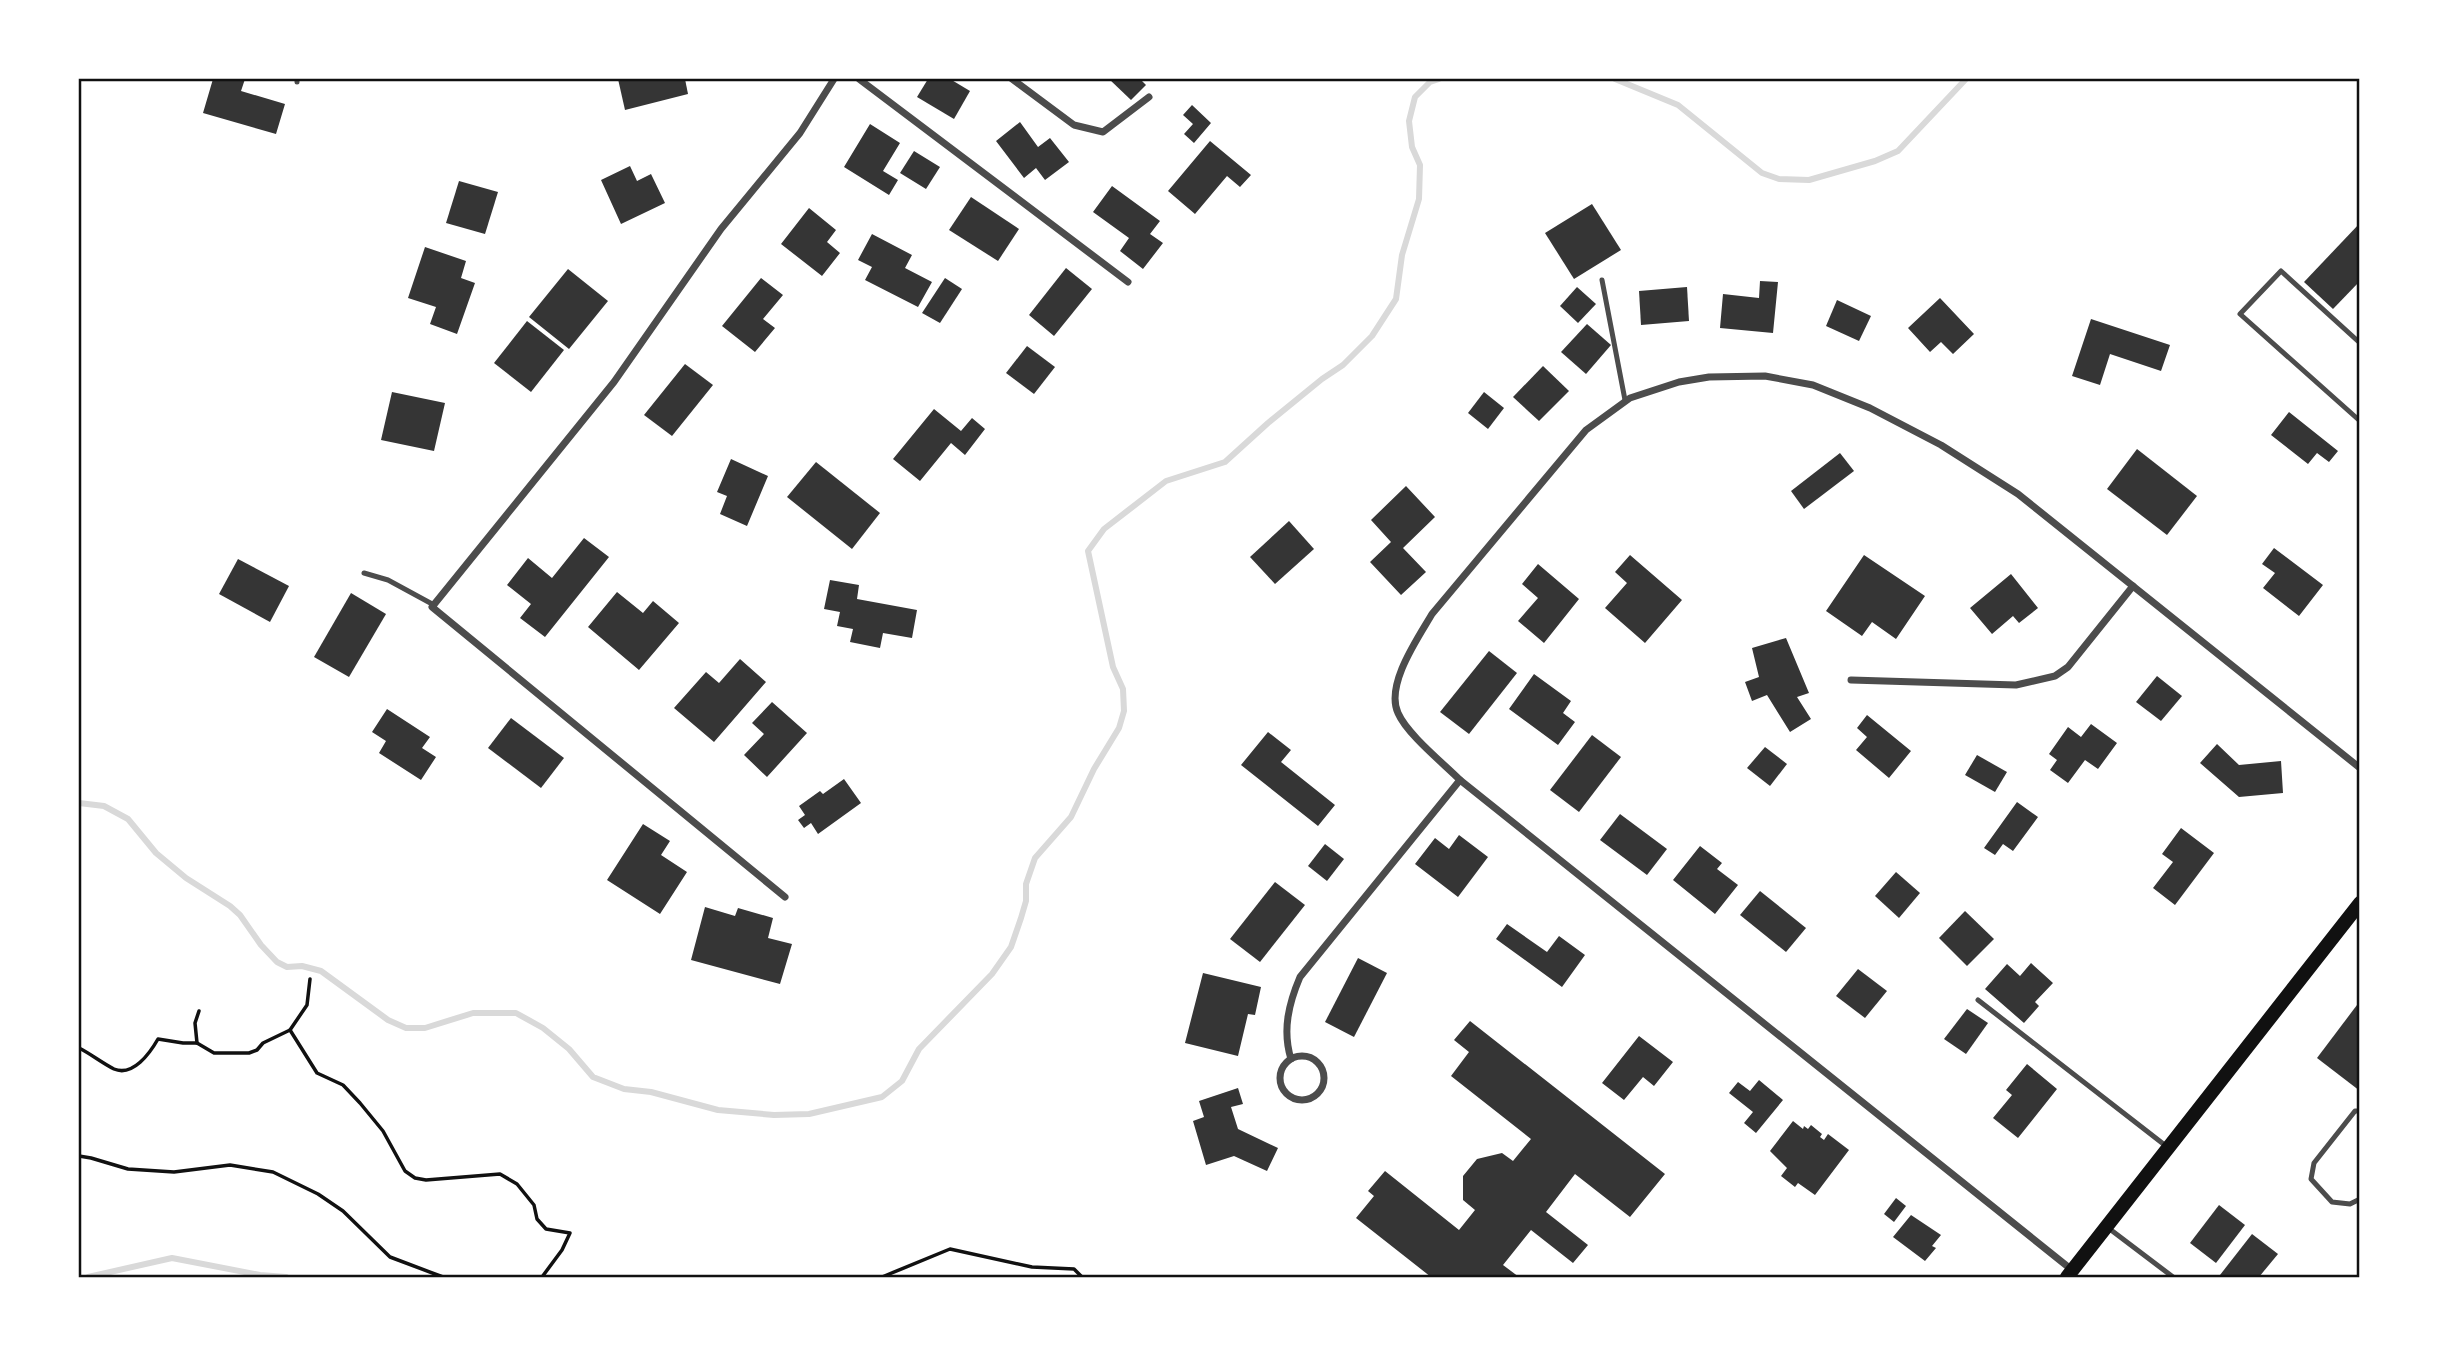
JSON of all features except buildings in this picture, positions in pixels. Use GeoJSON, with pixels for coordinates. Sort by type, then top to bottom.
{"type":"FeatureCollection","features":[{"type":"Feature","properties":{"kind":"main road"},"geometry":{"type":"LineString","coordinates":[[2070,1274],[2360,902]]}},
{"type":"Feature","properties":{"kind":"street"},"geometry":{"type":"LineString","coordinates":[[785,897],[433,606],[614,382],[721,229],[800,133],[834,79]]}},
{"type":"Feature","properties":{"kind":"street"},"geometry":{"type":"LineString","coordinates":[[859,79],[1128,282]]}},
{"type":"Feature","properties":{"kind":"street"},"geometry":{"type":"LineString","coordinates":[[1012,79],[1074,125],[1103,132],[1149,97]]}},
{"type":"Feature","properties":{"kind":"street"},"geometry":{"type":"LineString","coordinates":[[2070,1274],[1460,780],[1405,725],[1397,711],[1395,693],[1402,669],[1415,643],[1432,614],[1586,430],[1625,401],[1652,389],[1709,377],[1765,376],[1813,385],[1870,408],[1941,446],[2018,494],[2360,768]]}},
{"type":"Feature","properties":{"kind":"street"},"geometry":{"type":"LineString","coordinates":[[1851,680],[2016,685],[2054,676],[2068,667],[2133,586]]}},
{"type":"Feature","properties":{"kind":"street"},"geometry":{"type":"LineString","coordinates":[[1291,1059],[1287,1046],[1286,1023],[1291,998],[1300,977],[1460,780]]}},
{"type":"Feature","properties":{"kind":"street"},"geometry":{"type":"LineString","coordinates":[[1308,1057],[1322,1067],[1324,1084],[1313,1098],[1296,1100],[1283,1089],[1280,1072],[1291,1059],[1308,1057]]}},
{"type":"Feature","properties":{"kind":"lane"},"geometry":{"type":"LineString","coordinates":[[2360,343],[2281,271],[2240,314],[2360,421]]}},
{"type":"Feature","properties":{"kind":"lane"},"geometry":{"type":"LineString","coordinates":[[1602,280],[1625,401]]}},
{"type":"Feature","properties":{"kind":"lane"},"geometry":{"type":"LineString","coordinates":[[364,573],[388,580],[433,606]]}},
{"type":"Feature","properties":{"kind":"lane"},"geometry":{"type":"LineString","coordinates":[[1978,1000],[2169,1147]]}},
{"type":"Feature","properties":{"kind":"lane"},"geometry":{"type":"LineString","coordinates":[[2360,1111],[2355,1111],[2314,1163],[2311,1178],[2332,1202],[2350,1204],[2360,1199]]}},
{"type":"Feature","properties":{"kind":"lane"},"geometry":{"type":"LineString","coordinates":[[2107,1227],[2173,1277]]}},
{"type":"Feature","properties":{"kind":"path"},"geometry":{"type":"LineString","coordinates":[[79,1048],[114,1069],[122,1070],[131,1068],[150,1053],[158,1039],[197,1043],[214,1053],[249,1053],[290,1030],[307,1005],[310,979]]}},
{"type":"Feature","properties":{"kind":"path"},"geometry":{"type":"LineString","coordinates":[[197,1043],[195,1023],[199,1011]]}},
{"type":"Feature","properties":{"kind":"path"},"geometry":{"type":"LineString","coordinates":[[290,1030],[317,1073],[343,1085],[368,1112],[383,1131],[405,1171],[415,1178],[426,1180],[500,1174],[517,1184],[534,1205],[537,1219],[546,1229],[570,1233],[562,1250],[542,1277]]}},
{"type":"Feature","properties":{"kind":"path"},"geometry":{"type":"LineString","coordinates":[[79,1156],[128,1169],[174,1172],[230,1165],[273,1172],[318,1194],[342,1212],[390,1257],[443,1277]]}},
{"type":"Feature","properties":{"kind":"path"},"geometry":{"type":"LineString","coordinates":[[882,1277],[950,1249],[1032,1267],[1074,1269],[1082,1277]]}},
{"type":"Feature","properties":{"kind":"waterway"},"geometry":{"type":"LineString","coordinates":[[79,803],[104,806],[128,819],[156,853],[186,878],[240,915],[277,962],[287,967],[302,966],[321,971],[388,1020],[406,1028],[425,1028],[473,1013],[516,1013],[543,1028],[569,1049],[593,1077],[624,1089],[651,1092],[718,1110],[774,1115],[809,1114],[882,1097],[902,1081],[919,1049],[992,974],[1011,947],[1026,901],[1026,884],[1035,858],[1071,817],[1094,769],[1119,728],[1124,711],[1123,689],[1113,667],[1088,551],[1104,529],[1166,481],[1225,462],[1268,423],[1343,365],[1372,336],[1396,299],[1402,255],[1419,199],[1420,165],[1412,147],[1409,121],[1415,97],[1430,82],[1439,79]]}},
{"type":"Feature","properties":{"kind":"waterway"},"geometry":{"type":"LineString","coordinates":[[1615,79],[1678,105],[1762,173],[1779,179],[1809,180],[1875,161],[1898,151],[1966,79]]}},
{"type":"Feature","properties":{"kind":"waterway"},"geometry":{"type":"LineString","coordinates":[[88,1277],[172,1258],[260,1275],[286,1277]]}}]}
